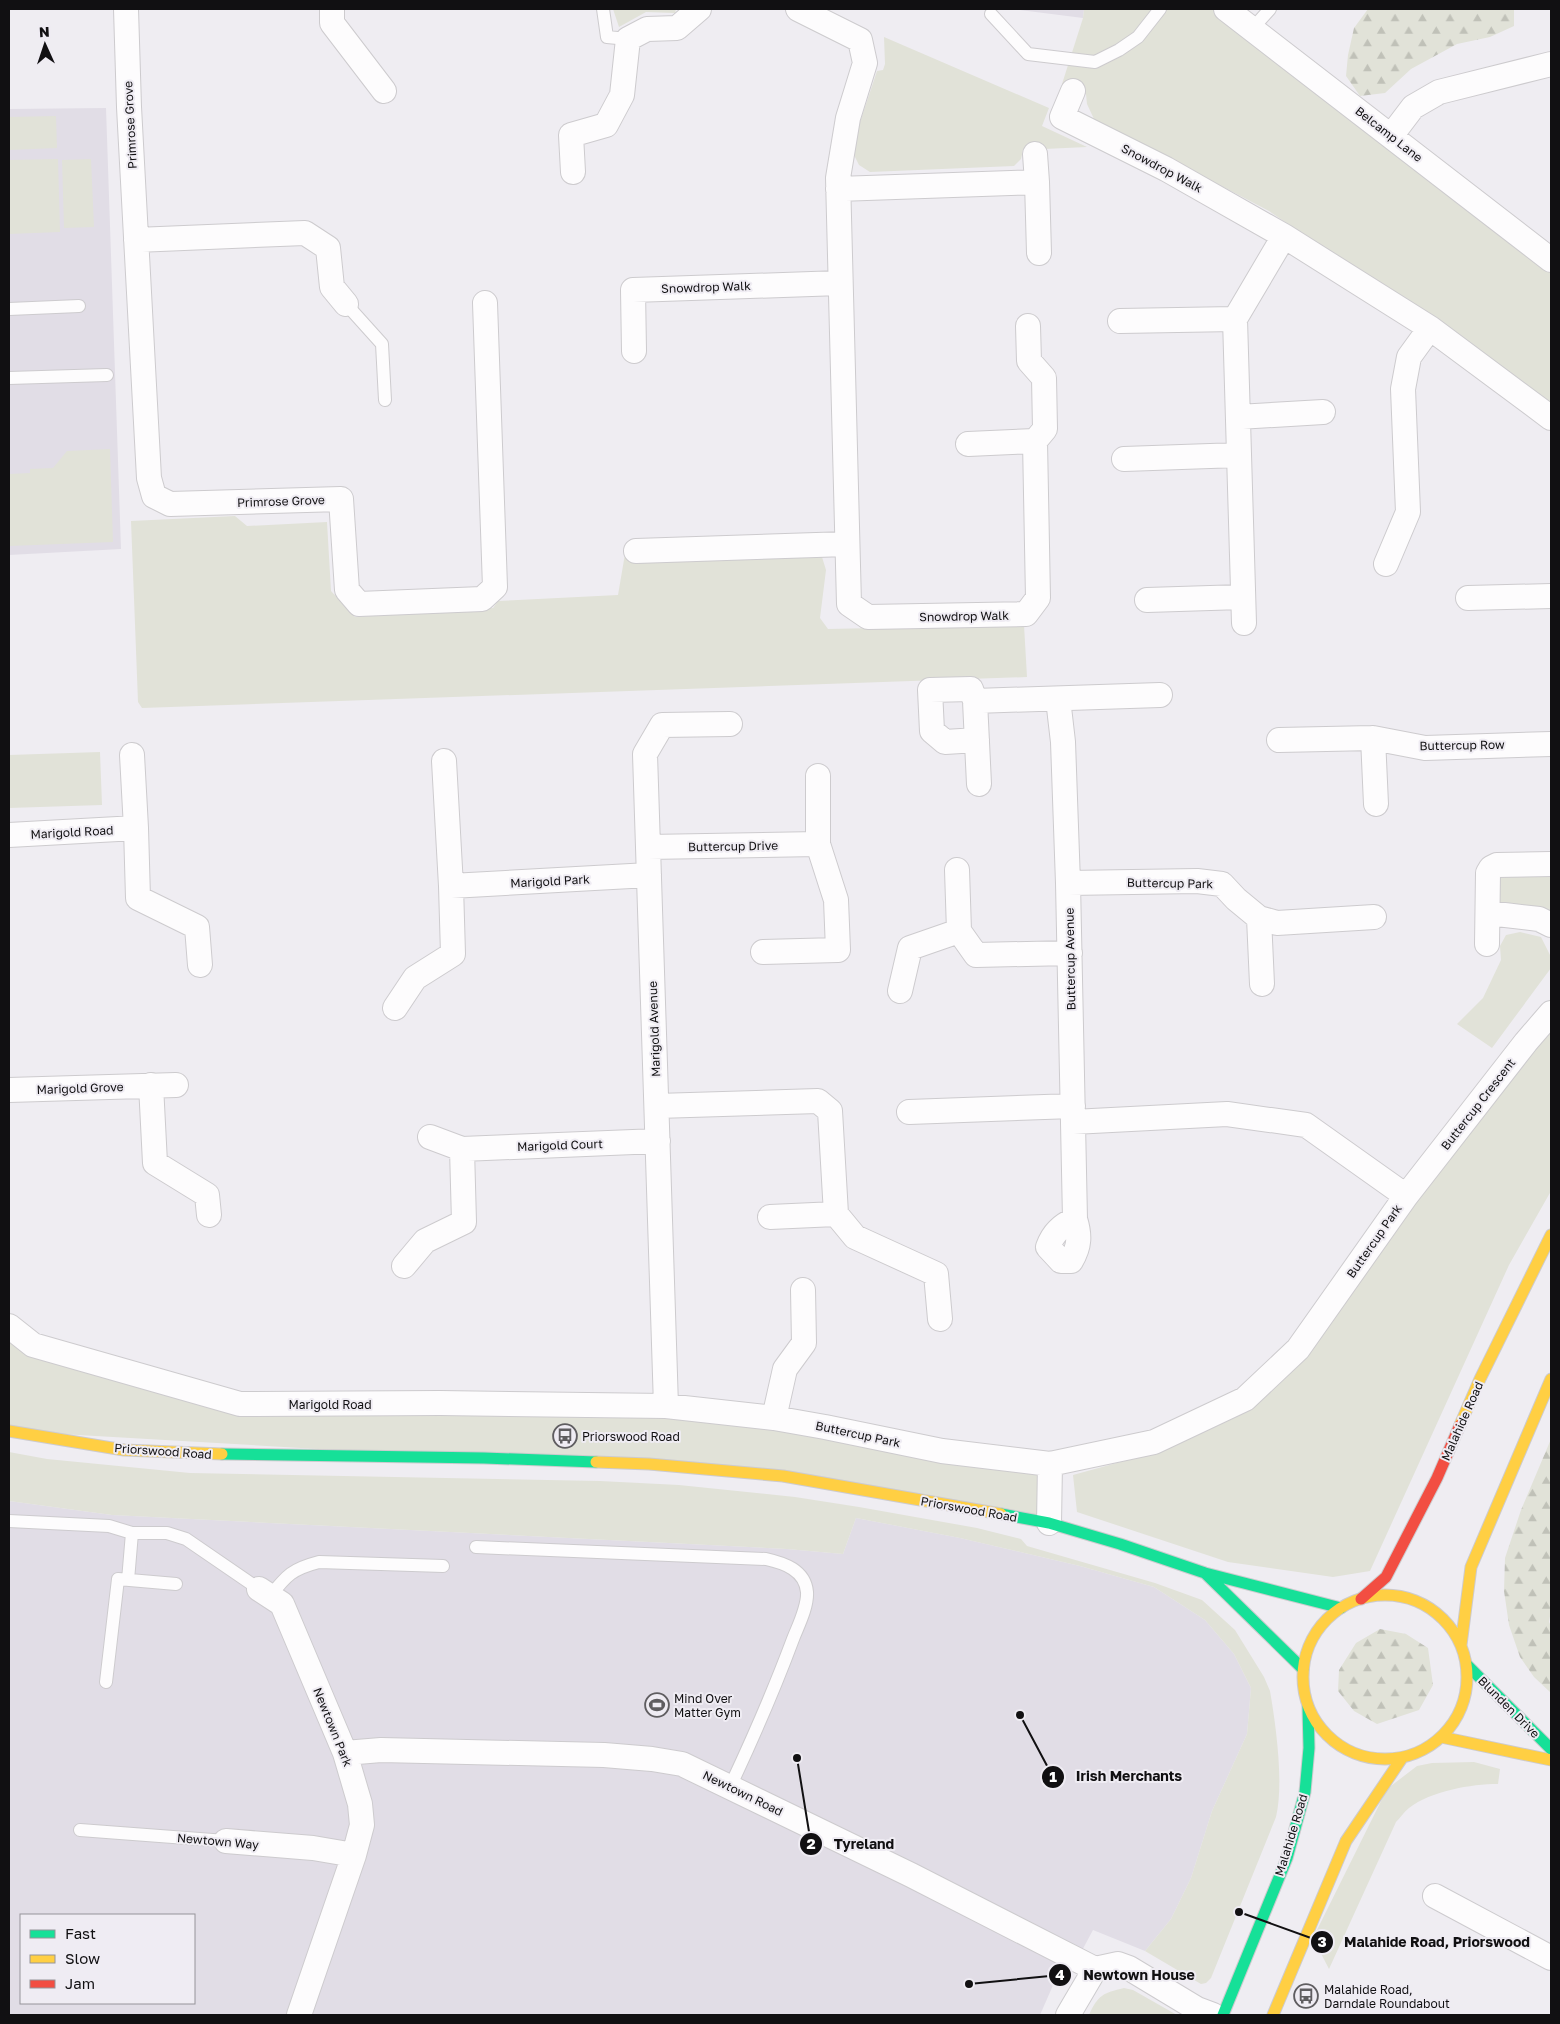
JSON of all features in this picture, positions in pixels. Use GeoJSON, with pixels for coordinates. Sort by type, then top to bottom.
{"type":"FeatureCollection","features":[{"type":"Feature","properties":{"kind":"main road","name":"Malahide Road"},"geometry":{"type":"LineString","coordinates":[[1361,1599],[1386,1577],[1404,1547],[1437,1478],[1480,1379],[1551,1235]]}},
{"type":"Feature","properties":{"kind":"main road"},"geometry":{"type":"LineString","coordinates":[[1461,1645],[1471,1567],[1551,1379]]}},
{"type":"Feature","properties":{"kind":"main road","name":"Priorswood Road"},"geometry":{"type":"LineString","coordinates":[[9,1431],[124,1450],[185,1454],[484,1458],[649,1464],[783,1476],[1049,1523],[1120,1544],[1205,1573],[1341,1608]]}},
{"type":"Feature","properties":{"kind":"main road","name":"Priorswood Road"},"geometry":{"type":"LineString","coordinates":[[1205,1573],[1303,1669]]}},
{"type":"Feature","properties":{"kind":"main road"},"geometry":{"type":"LineString","coordinates":[[1395,1596],[1419,1602],[1436,1612],[1448,1623],[1461,1645],[1467,1665],[1467,1688],[1459,1714],[1441,1737],[1427,1748],[1402,1758],[1384,1759],[1367,1757],[1341,1746],[1325,1733],[1315,1720],[1305,1694],[1303,1669],[1314,1636],[1326,1620],[1341,1608],[1361,1599],[1395,1596]]}},
{"type":"Feature","properties":{"kind":"main road","name":"Blunden Drive"},"geometry":{"type":"LineString","coordinates":[[1467,1665],[1551,1749]]}},
{"type":"Feature","properties":{"kind":"main road","name":"Malahide Road"},"geometry":{"type":"LineString","coordinates":[[1222,2015],[1287,1858],[1305,1792],[1309,1748],[1308,1705]]}},
{"type":"Feature","properties":{"kind":"main road","name":"Blunden Drive"},"geometry":{"type":"LineString","coordinates":[[1441,1737],[1551,1760]]}},
{"type":"Feature","properties":{"kind":"main road"},"geometry":{"type":"LineString","coordinates":[[1273,2015],[1346,1840],[1402,1758]]}},
{"type":"Feature","properties":{"kind":"street","name":"Primrose Grove"},"geometry":{"type":"LineString","coordinates":[[126,9],[149,478],[154,496],[170,504],[341,499],[347,590],[359,604],[482,598],[495,587],[485,303]]}},
{"type":"Feature","properties":{"kind":"street"},"geometry":{"type":"LineString","coordinates":[[332,9],[332,24],[384,91]]}},
{"type":"Feature","properties":{"kind":"street"},"geometry":{"type":"LineString","coordinates":[[573,172],[571,135],[606,125],[622,95],[628,39],[647,29],[677,28],[698,9]]}},
{"type":"Feature","properties":{"kind":"street","name":"Snowdrop Walk"},"geometry":{"type":"LineString","coordinates":[[798,9],[860,40],[865,63],[848,118],[838,178],[838,190],[849,604],[868,617],[1026,614],[1038,598],[1035,440],[1046,429],[1044,378],[1029,361],[1028,326]]}},
{"type":"Feature","properties":{"kind":"street","name":"Belcamp Lane"},"geometry":{"type":"LineString","coordinates":[[1226,9],[1551,260]]}},
{"type":"Feature","properties":{"kind":"street"},"geometry":{"type":"LineString","coordinates":[[1391,136],[1413,107],[1439,92],[1551,64]]}},
{"type":"Feature","properties":{"kind":"street","name":"Snowdrop Walk"},"geometry":{"type":"LineString","coordinates":[[1073,91],[1062,117],[1166,168],[1284,236],[1430,328],[1551,418]]}},
{"type":"Feature","properties":{"kind":"street"},"geometry":{"type":"LineString","coordinates":[[1035,154],[1039,253]]}},
{"type":"Feature","properties":{"kind":"street"},"geometry":{"type":"LineString","coordinates":[[838,190],[1037,182]]}},
{"type":"Feature","properties":{"kind":"street"},"geometry":{"type":"LineString","coordinates":[[136,240],[305,233],[328,248],[332,287],[346,304]]}},
{"type":"Feature","properties":{"kind":"street"},"geometry":{"type":"LineString","coordinates":[[1244,624],[1235,319],[1284,236]]}},
{"type":"Feature","properties":{"kind":"street","name":"Snowdrop Walk"},"geometry":{"type":"LineString","coordinates":[[634,351],[633,290],[840,283]]}},
{"type":"Feature","properties":{"kind":"street"},"geometry":{"type":"LineString","coordinates":[[1120,321],[1235,319]]}},
{"type":"Feature","properties":{"kind":"street"},"geometry":{"type":"LineString","coordinates":[[1386,564],[1408,512],[1403,389],[1410,357],[1430,328]]}},
{"type":"Feature","properties":{"kind":"street"},"geometry":{"type":"LineString","coordinates":[[1238,417],[1323,412]]}},
{"type":"Feature","properties":{"kind":"street"},"geometry":{"type":"LineString","coordinates":[[968,444],[1035,440]]}},
{"type":"Feature","properties":{"kind":"street"},"geometry":{"type":"LineString","coordinates":[[1124,459],[1239,455]]}},
{"type":"Feature","properties":{"kind":"street"},"geometry":{"type":"LineString","coordinates":[[636,551],[847,544]]}},
{"type":"Feature","properties":{"kind":"street"},"geometry":{"type":"LineString","coordinates":[[1468,598],[1551,596]]}},
{"type":"Feature","properties":{"kind":"street"},"geometry":{"type":"LineString","coordinates":[[1147,600],[1242,597]]}},
{"type":"Feature","properties":{"kind":"street"},"geometry":{"type":"LineString","coordinates":[[977,740],[945,742],[932,731],[930,690],[971,689],[976,701],[979,784]]}},
{"type":"Feature","properties":{"kind":"street"},"geometry":{"type":"LineString","coordinates":[[976,701],[1160,695]]}},
{"type":"Feature","properties":{"kind":"street","name":"Buttercup Avenue"},"geometry":{"type":"LineString","coordinates":[[1058,699],[1063,742],[1068,883],[1075,1219]]}},
{"type":"Feature","properties":{"kind":"street","name":"Marigold Avenue"},"geometry":{"type":"LineString","coordinates":[[666,1406],[645,754],[662,724],[730,724]]}},
{"type":"Feature","properties":{"kind":"street"},"geometry":{"type":"LineString","coordinates":[[1374,738],[1376,804]]}},
{"type":"Feature","properties":{"kind":"street","name":"Buttercup Row"},"geometry":{"type":"LineString","coordinates":[[1279,740],[1374,738],[1425,748],[1551,744]]}},
{"type":"Feature","properties":{"kind":"street"},"geometry":{"type":"LineString","coordinates":[[132,755],[138,898],[197,927],[200,965]]}},
{"type":"Feature","properties":{"kind":"street"},"geometry":{"type":"LineString","coordinates":[[395,1008],[415,978],[453,954],[444,761]]}},
{"type":"Feature","properties":{"kind":"street"},"geometry":{"type":"LineString","coordinates":[[763,952],[838,950],[836,900],[818,844],[818,776]]}},
{"type":"Feature","properties":{"kind":"street","name":"Marigold Road"},"geometry":{"type":"LineString","coordinates":[[9,835],[136,828]]}},
{"type":"Feature","properties":{"kind":"street","name":"Buttercup Drive"},"geometry":{"type":"LineString","coordinates":[[648,848],[818,844]]}},
{"type":"Feature","properties":{"kind":"street"},"geometry":{"type":"LineString","coordinates":[[1487,944],[1488,873],[1491,868],[1497,866],[1551,864]]}},
{"type":"Feature","properties":{"kind":"street"},"geometry":{"type":"LineString","coordinates":[[957,870],[959,931],[976,955],[1070,953]]}},
{"type":"Feature","properties":{"kind":"street","name":"Marigold Park"},"geometry":{"type":"LineString","coordinates":[[451,886],[649,875]]}},
{"type":"Feature","properties":{"kind":"street","name":"Buttercup Park"},"geometry":{"type":"LineString","coordinates":[[1068,883],[1197,881],[1222,884],[1236,900],[1259,918],[1277,923],[1374,917]]}},
{"type":"Feature","properties":{"kind":"street"},"geometry":{"type":"LineString","coordinates":[[1488,914],[1539,919],[1551,925]]}},
{"type":"Feature","properties":{"kind":"street"},"geometry":{"type":"LineString","coordinates":[[1259,918],[1262,984]]}},
{"type":"Feature","properties":{"kind":"street"},"geometry":{"type":"LineString","coordinates":[[900,992],[910,948],[959,931]]}},
{"type":"Feature","properties":{"kind":"street","name":"Buttercup Crescent"},"geometry":{"type":"LineString","coordinates":[[1406,1196],[1551,1012]]}},
{"type":"Feature","properties":{"kind":"street"},"geometry":{"type":"LineString","coordinates":[[151,1085],[155,1163],[208,1195],[208,1215]]}},
{"type":"Feature","properties":{"kind":"street","name":"Marigold Grove"},"geometry":{"type":"LineString","coordinates":[[9,1090],[176,1085]]}},
{"type":"Feature","properties":{"kind":"street"},"geometry":{"type":"LineString","coordinates":[[657,1106],[818,1101],[830,1111],[836,1214],[855,1236],[936,1274],[940,1319]]}},
{"type":"Feature","properties":{"kind":"street","name":"Buttercup Park"},"geometry":{"type":"LineString","coordinates":[[666,1406],[774,1418],[825,1426],[942,1451],[1050,1464],[1154,1442],[1245,1399],[1298,1349],[1406,1196],[1306,1125],[1227,1114],[909,1112]]}},
{"type":"Feature","properties":{"kind":"street","name":"Marigold Court"},"geometry":{"type":"LineString","coordinates":[[430,1137],[462,1149],[658,1141]]}},
{"type":"Feature","properties":{"kind":"street"},"geometry":{"type":"LineString","coordinates":[[404,1266],[425,1241],[464,1222],[462,1149]]}},
{"type":"Feature","properties":{"kind":"street"},"geometry":{"type":"LineString","coordinates":[[770,1217],[836,1214]]}},
{"type":"Feature","properties":{"kind":"street"},"geometry":{"type":"LineString","coordinates":[[774,1418],[785,1369],[804,1343],[803,1290]]}},
{"type":"Feature","properties":{"kind":"street","name":"Marigold Road"},"geometry":{"type":"LineString","coordinates":[[9,1326],[32,1345],[240,1404],[440,1403],[666,1406]]}},
{"type":"Feature","properties":{"kind":"street"},"geometry":{"type":"LineString","coordinates":[[1049,1523],[1050,1464]]}},
{"type":"Feature","properties":{"kind":"street","name":"Newtown Park"},"geometry":{"type":"LineString","coordinates":[[264,1593],[282,1604],[345,1754],[360,1804],[362,1825],[354,1855],[299,2015]]}},
{"type":"Feature","properties":{"kind":"street","name":"Newtown Road"},"geometry":{"type":"LineString","coordinates":[[345,1754],[381,1750],[604,1756],[652,1759],[682,1764],[911,1875],[1095,1970]]}},
{"type":"Feature","properties":{"kind":"street","name":"Newtown Way"},"geometry":{"type":"LineString","coordinates":[[226,1841],[313,1848],[354,1855]]}},
{"type":"Feature","properties":{"kind":"street"},"geometry":{"type":"LineString","coordinates":[[1435,1896],[1551,1958]]}},
{"type":"Feature","properties":{"kind":"street"},"geometry":{"type":"LineString","coordinates":[[1068,2015],[1095,1970],[1118,1964],[1129,1968],[1197,2008],[1213,2015]]}},
{"type":"Feature","properties":{"kind":"lane"},"geometry":{"type":"LineString","coordinates":[[603,9],[607,37],[628,39]]}},
{"type":"Feature","properties":{"kind":"lane"},"geometry":{"type":"LineString","coordinates":[[991,14],[1028,54],[1095,62],[1138,37],[1160,9]]}},
{"type":"Feature","properties":{"kind":"lane"},"geometry":{"type":"LineString","coordinates":[[1252,29],[1270,9]]}},
{"type":"Feature","properties":{"kind":"lane"},"geometry":{"type":"LineString","coordinates":[[346,304],[382,344],[385,400]]}},
{"type":"Feature","properties":{"kind":"lane"},"geometry":{"type":"LineString","coordinates":[[9,309],[79,306]]}},
{"type":"Feature","properties":{"kind":"lane"},"geometry":{"type":"LineString","coordinates":[[9,378],[107,375]]}},
{"type":"Feature","properties":{"kind":"lane","name":"Newtown Park"},"geometry":{"type":"LineString","coordinates":[[9,1521],[109,1526],[132,1533],[167,1533],[186,1539],[264,1593]]}},
{"type":"Feature","properties":{"kind":"lane"},"geometry":{"type":"LineString","coordinates":[[128,1580],[132,1533]]}},
{"type":"Feature","properties":{"kind":"lane"},"geometry":{"type":"LineString","coordinates":[[476,1547],[766,1559],[786,1564],[800,1575],[807,1592],[804,1611],[768,1705],[730,1787]]}},
{"type":"Feature","properties":{"kind":"lane"},"geometry":{"type":"LineString","coordinates":[[264,1593],[286,1576],[302,1567],[319,1562],[443,1566]]}},
{"type":"Feature","properties":{"kind":"lane"},"geometry":{"type":"LineString","coordinates":[[106,1682],[118,1579],[176,1584]]}},
{"type":"Feature","properties":{"kind":"lane","name":"Newtown Way"},"geometry":{"type":"LineString","coordinates":[[80,1830],[226,1841]]}},
{"type":"Feature","properties":{"kind":"shaded area"},"geometry":{"type":"Polygon","coordinates":[[[1012,9],[1084,9],[1083,18],[1012,9]]]}},
{"type":"Feature","properties":{"kind":"shaded area"},"geometry":{"type":"Polygon","coordinates":[[[106,108],[121,549],[9,555],[9,109],[106,108]]]}},
{"type":"Feature","properties":{"kind":"shaded area"},"geometry":{"type":"Polygon","coordinates":[[[9,1501],[112,1515],[787,1549],[843,1554],[856,1518],[960,1538],[1080,1566],[1154,1587],[1205,1620],[1234,1654],[1251,1688],[1247,1734],[1212,1811],[1191,1878],[1171,1919],[1145,1951],[1093,1930],[1071,1971],[1061,1967],[1040,2015],[9,2015],[9,1501]]]}},
{"type":"Feature","properties":{"kind":"green space"},"geometry":{"type":"Polygon","coordinates":[[[613,9],[676,9],[675,13],[646,12],[619,27],[613,9]]]}},
{"type":"Feature","properties":{"kind":"green space"},"geometry":{"type":"Polygon","coordinates":[[[1084,9],[1216,9],[1551,270],[1551,403],[1269,211],[1094,119],[1087,104],[1086,94],[1062,84],[1083,18],[1084,9]]]}},
{"type":"Feature","properties":{"kind":"green space"},"geometry":{"type":"Polygon","coordinates":[[[1368,9],[1514,9],[1514,26],[1490,37],[1457,44],[1411,69],[1385,93],[1360,96],[1346,76],[1354,28],[1368,9]]]}},
{"type":"Feature","properties":{"kind":"green space"},"geometry":{"type":"Polygon","coordinates":[[[884,37],[1049,108],[1042,126],[1087,147],[1023,150],[1021,159],[1014,166],[870,172],[859,165],[851,149],[877,71],[883,70],[885,64],[884,37]]]}},
{"type":"Feature","properties":{"kind":"green space"},"geometry":{"type":"Polygon","coordinates":[[[56,116],[57,148],[9,150],[9,117],[56,116]]]}},
{"type":"Feature","properties":{"kind":"green space"},"geometry":{"type":"Polygon","coordinates":[[[58,159],[60,232],[9,234],[9,160],[58,159]]]}},
{"type":"Feature","properties":{"kind":"green space"},"geometry":{"type":"Polygon","coordinates":[[[91,159],[94,227],[64,228],[62,160],[91,159]]]}},
{"type":"Feature","properties":{"kind":"green space"},"geometry":{"type":"Polygon","coordinates":[[[110,449],[113,542],[9,546],[9,474],[30,473],[30,469],[53,468],[67,451],[110,449]]]}},
{"type":"Feature","properties":{"kind":"green space"},"geometry":{"type":"Polygon","coordinates":[[[235,516],[247,526],[327,522],[331,591],[355,617],[493,608],[498,601],[618,595],[625,554],[822,557],[826,570],[820,618],[828,629],[1024,625],[1027,677],[142,708],[138,702],[131,521],[235,516]]]}},
{"type":"Feature","properties":{"kind":"green space"},"geometry":{"type":"Polygon","coordinates":[[[100,752],[102,805],[9,808],[9,755],[100,752]]]}},
{"type":"Feature","properties":{"kind":"green space"},"geometry":{"type":"Polygon","coordinates":[[[1551,870],[1551,924],[1499,902],[1498,874],[1551,870]]]}},
{"type":"Feature","properties":{"kind":"green space"},"geometry":{"type":"Polygon","coordinates":[[[1520,932],[1541,937],[1551,957],[1551,968],[1492,1048],[1457,1024],[1483,998],[1501,960],[1500,946],[1506,935],[1520,932]]]}},
{"type":"Feature","properties":{"kind":"green space"},"geometry":{"type":"Polygon","coordinates":[[[1551,1019],[1551,1191],[1509,1265],[1370,1571],[1333,1577],[1228,1562],[1077,1512],[1073,1475],[1153,1453],[1240,1415],[1316,1342],[1454,1135],[1551,1019]]]}},
{"type":"Feature","properties":{"kind":"green space"},"geometry":{"type":"Polygon","coordinates":[[[9,1326],[239,1405],[666,1406],[1049,1464],[1048,1523],[783,1476],[9,1431],[9,1326]]]}},
{"type":"Feature","properties":{"kind":"green space"},"geometry":{"type":"Polygon","coordinates":[[[1551,1439],[1551,1611],[1549,1622],[1551,1626],[1551,1693],[1534,1677],[1520,1657],[1509,1625],[1504,1591],[1505,1558],[1521,1510],[1551,1439]]]}},
{"type":"Feature","properties":{"kind":"green space"},"geometry":{"type":"Polygon","coordinates":[[[9,1452],[47,1459],[190,1473],[600,1481],[679,1485],[795,1497],[859,1507],[977,1528],[1021,1539],[1027,1546],[1155,1583],[1202,1600],[1235,1630],[1264,1677],[1270,1691],[1277,1737],[1279,1771],[1276,1817],[1211,1978],[1206,1983],[1201,1984],[1145,1951],[1171,1919],[1191,1878],[1212,1811],[1247,1734],[1251,1688],[1234,1654],[1205,1620],[1154,1587],[1080,1566],[960,1538],[856,1518],[843,1554],[787,1549],[112,1515],[9,1501],[9,1452]]]}},
{"type":"Feature","properties":{"kind":"green space"},"geometry":{"type":"Polygon","coordinates":[[[1380,1629],[1406,1634],[1428,1648],[1433,1685],[1419,1710],[1377,1724],[1354,1711],[1338,1691],[1339,1670],[1356,1643],[1380,1629]]]}},
{"type":"Feature","properties":{"kind":"green space"},"geometry":{"type":"Polygon","coordinates":[[[1474,1762],[1500,1769],[1498,1784],[1476,1785],[1440,1793],[1418,1802],[1404,1813],[1396,1822],[1329,1969],[1313,1938],[1387,1789],[1417,1766],[1432,1763],[1474,1762]]]}},
{"type":"Feature","properties":{"kind":"green space"},"geometry":{"type":"Polygon","coordinates":[[[1124,1988],[1133,1990],[1177,2015],[1089,2015],[1098,1999],[1106,1993],[1124,1988]]]}},
{"type":"Feature","properties":{"kind":"traffic: fast"},"geometry":{"type":"LineString","coordinates":[[222,1454],[484,1458],[596,1462]]}},
{"type":"Feature","properties":{"kind":"traffic: fast"},"geometry":{"type":"LineString","coordinates":[[1001,1514],[1049,1523],[1120,1544],[1205,1573],[1341,1608]]}},
{"type":"Feature","properties":{"kind":"traffic: fast"},"geometry":{"type":"LineString","coordinates":[[1206,1574],[1303,1669]]}},
{"type":"Feature","properties":{"kind":"traffic: fast"},"geometry":{"type":"LineString","coordinates":[[1467,1665],[1551,1749]]}},
{"type":"Feature","properties":{"kind":"traffic: fast"},"geometry":{"type":"LineString","coordinates":[[1223,2015],[1287,1858],[1305,1792],[1309,1748],[1308,1707]]}},
{"type":"Feature","properties":{"kind":"traffic: slow"},"geometry":{"type":"LineString","coordinates":[[1460,1425],[1480,1379],[1551,1235]]}},
{"type":"Feature","properties":{"kind":"traffic: slow"},"geometry":{"type":"LineString","coordinates":[[1461,1645],[1471,1567],[1551,1379]]}},
{"type":"Feature","properties":{"kind":"traffic: slow"},"geometry":{"type":"LineString","coordinates":[[9,1431],[124,1450],[222,1454]]}},
{"type":"Feature","properties":{"kind":"traffic: slow"},"geometry":{"type":"LineString","coordinates":[[596,1462],[649,1464],[783,1476],[1001,1514]]}},
{"type":"Feature","properties":{"kind":"traffic: slow"},"geometry":{"type":"LineString","coordinates":[[1385,1595],[1416,1601],[1443,1619],[1461,1646],[1467,1677],[1461,1708],[1443,1735],[1416,1753],[1385,1759],[1354,1753],[1327,1735],[1309,1708],[1303,1677],[1309,1646],[1327,1619],[1354,1601],[1385,1595]]}},
{"type":"Feature","properties":{"kind":"traffic: slow"},"geometry":{"type":"LineString","coordinates":[[1441,1737],[1551,1760]]}},
{"type":"Feature","properties":{"kind":"traffic: slow"},"geometry":{"type":"LineString","coordinates":[[1273,2015],[1346,1841],[1402,1758]]}},
{"type":"Feature","properties":{"kind":"traffic: jam"},"geometry":{"type":"LineString","coordinates":[[1361,1599],[1386,1577],[1437,1478],[1460,1425]]}},
{"type":"Feature","properties":{"kind":"place","name":"Priorswood Road"},"geometry":{"type":"Point","coordinates":[565,1436]}},
{"type":"Feature","properties":{"kind":"place","name":"Mind Over Matter Gym"},"geometry":{"type":"Point","coordinates":[657,1705]}},
{"type":"Feature","properties":{"kind":"place","name":"Irish Merchants"},"geometry":{"type":"Point","coordinates":[1020,1715]}},
{"type":"Feature","properties":{"kind":"place","name":"Tyreland"},"geometry":{"type":"Point","coordinates":[797,1758]}},
{"type":"Feature","properties":{"kind":"place","name":"Malahide Road, Priorswood"},"geometry":{"type":"Point","coordinates":[1239,1912]}},
{"type":"Feature","properties":{"kind":"place","name":"Newtown House"},"geometry":{"type":"Point","coordinates":[969,1984]}},
{"type":"Feature","properties":{"kind":"place","name":"Malahide Road, Darndale Roundabout"},"geometry":{"type":"Point","coordinates":[1306,1996]}}]}
